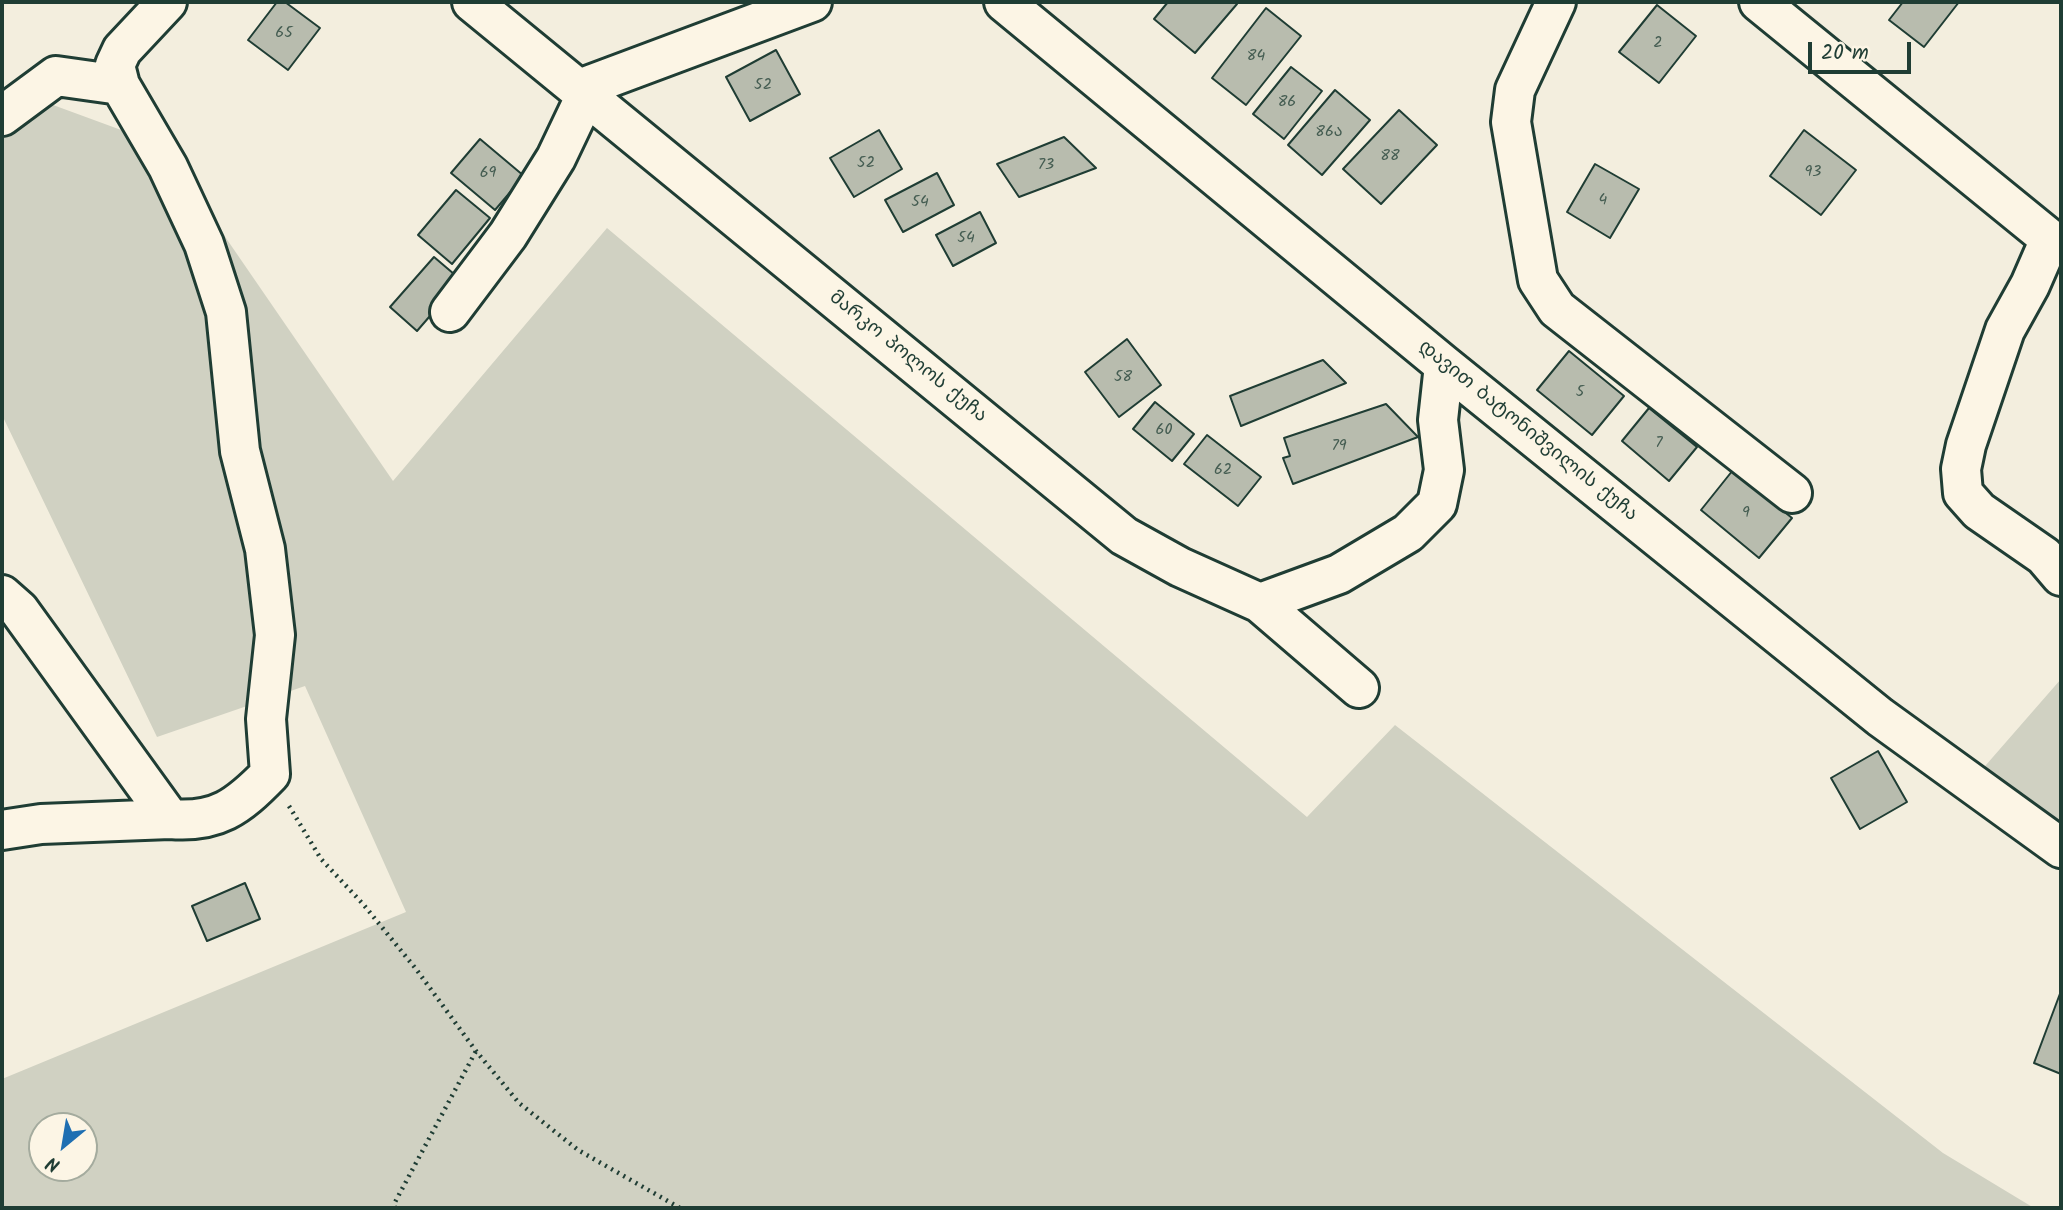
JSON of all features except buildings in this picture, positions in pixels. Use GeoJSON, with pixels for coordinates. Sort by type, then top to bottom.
{"type":"FeatureCollection","features":[{"type":"Feature","properties":{"kind":"street"},"geometry":{"type":"LineString","coordinates":[[2,830],[41,824],[170,819],[190,821],[222,814],[246,799],[270,774],[266,719],[275,635],[265,549],[240,451],[226,312],[204,244],[168,166],[120,85],[115,65],[122,50],[167,2]]}},
{"type":"Feature","properties":{"kind":"street","name":"მარკო პოლოს ქუჩა"},"geometry":{"type":"LineString","coordinates":[[472,2],[1124,536],[1180,567],[1260,603],[1359,688]]}},
{"type":"Feature","properties":{"kind":"street"},"geometry":{"type":"LineString","coordinates":[[450,312],[508,235],[556,158],[583,92],[812,2]]}},
{"type":"Feature","properties":{"kind":"street","name":"დავით ბატონიშვილის ქუჩა"},"geometry":{"type":"LineString","coordinates":[[1004,2],[1444,365],[1880,717],[2061,848]]}},
{"type":"Feature","properties":{"kind":"street"},"geometry":{"type":"LineString","coordinates":[[1556,2],[1515,90],[1511,122],[1538,280],[1557,309],[1792,494]]}},
{"type":"Feature","properties":{"kind":"street"},"geometry":{"type":"LineString","coordinates":[[1759,2],[2050,239],[2006,330],[1966,445],[1961,469],[1963,492],[1979,511],[2044,556],[2061,576]]}},
{"type":"Feature","properties":{"kind":"street"},"geometry":{"type":"LineString","coordinates":[[2,116],[56,76],[120,85]]}},
{"type":"Feature","properties":{"kind":"street"},"geometry":{"type":"LineString","coordinates":[[1260,603],[1339,574],[1408,533],[1437,503],[1444,470],[1438,420],[1444,365]]}},
{"type":"Feature","properties":{"kind":"street"},"geometry":{"type":"LineString","coordinates":[[2,595],[19,610],[170,819]]}},
{"type":"Feature","properties":{"kind":"path"},"geometry":{"type":"LineString","coordinates":[[270,774],[321,859],[416,968],[476,1051],[519,1103],[578,1150],[680,1208]]}},
{"type":"Feature","properties":{"kind":"path"},"geometry":{"type":"LineString","coordinates":[[396,1208],[394,1204],[476,1051]]}},
{"type":"Feature","properties":{"kind":"shaded area"},"geometry":{"type":"Polygon","coordinates":[[[15,91],[162,145],[393,481],[607,228],[1307,817],[1395,725],[1943,1153],[2034,1208],[2,1208],[2,1079],[406,912],[305,686],[157,737],[2,415],[2,121],[15,91]]]}},
{"type":"Feature","properties":{"kind":"shaded area"},"geometry":{"type":"Polygon","coordinates":[[[2061,679],[2061,835],[1979,773],[2061,679]]]}}]}
